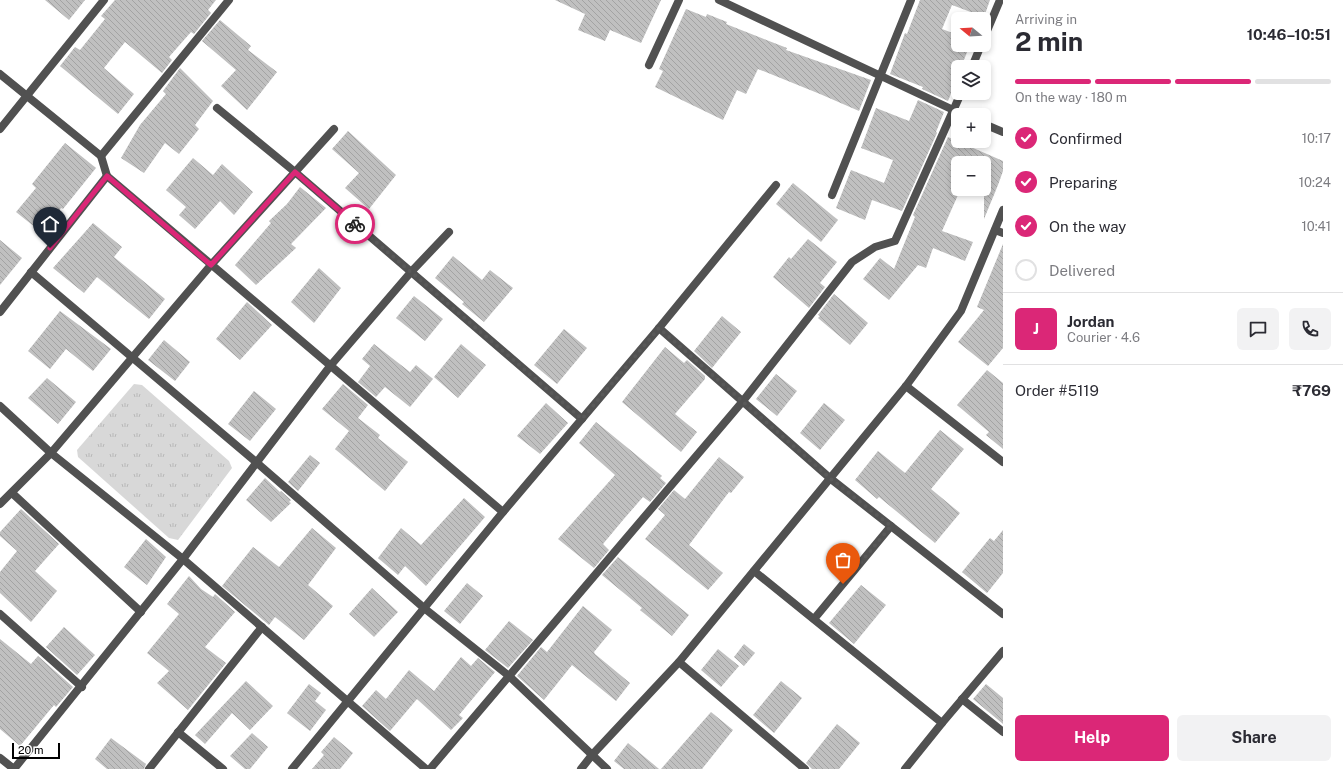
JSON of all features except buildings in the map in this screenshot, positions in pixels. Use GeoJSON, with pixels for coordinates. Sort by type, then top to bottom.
{"type":"FeatureCollection","features":[{"type":"Feature","properties":{"kind":"street"},"geometry":{"type":"LineString","coordinates":[[0,129],[104,0]]}},
{"type":"Feature","properties":{"kind":"street"},"geometry":{"type":"LineString","coordinates":[[101,156],[229,0]]}},
{"type":"Feature","properties":{"kind":"street"},"geometry":{"type":"LineString","coordinates":[[649,65],[679,0]]}},
{"type":"Feature","properties":{"kind":"street"},"geometry":{"type":"LineString","coordinates":[[719,0],[881,75],[951,110]]}},
{"type":"Feature","properties":{"kind":"street"},"geometry":{"type":"LineString","coordinates":[[832,196],[911,0]]}},
{"type":"Feature","properties":{"kind":"street"},"geometry":{"type":"LineString","coordinates":[[991,21],[1000,0]]}},
{"type":"Feature","properties":{"kind":"street"},"geometry":{"type":"LineString","coordinates":[[0,74],[26,97],[101,156],[107,176],[503,512]]}},
{"type":"Feature","properties":{"kind":"street"},"geometry":{"type":"LineString","coordinates":[[216,108],[295,172],[582,419]]}},
{"type":"Feature","properties":{"kind":"street"},"geometry":{"type":"LineString","coordinates":[[430,769],[743,400],[852,262],[876,247],[895,241],[951,118]]}},
{"type":"Feature","properties":{"kind":"street"},"geometry":{"type":"LineString","coordinates":[[991,127],[1003,132]]}},
{"type":"Feature","properties":{"kind":"street"},"geometry":{"type":"LineString","coordinates":[[0,504],[51,453],[211,265],[334,129]]}},
{"type":"Feature","properties":{"kind":"street"},"geometry":{"type":"LineString","coordinates":[[0,312],[107,176]]}},
{"type":"Feature","properties":{"kind":"street"},"geometry":{"type":"LineString","coordinates":[[292,769],[503,512],[659,328],[776,185]]}},
{"type":"Feature","properties":{"kind":"street"},"geometry":{"type":"LineString","coordinates":[[581,769],[592,755],[679,662],[906,386],[961,311],[1003,210]]}},
{"type":"Feature","properties":{"kind":"street"},"geometry":{"type":"LineString","coordinates":[[995,230],[1003,234]]}},
{"type":"Feature","properties":{"kind":"street"},"geometry":{"type":"LineString","coordinates":[[0,758],[14,769],[82,687],[183,559],[331,365],[411,272],[449,232]]}},
{"type":"Feature","properties":{"kind":"street"},"geometry":{"type":"LineString","coordinates":[[31,272],[132,359],[256,462],[424,608],[510,676],[607,769]]}},
{"type":"Feature","properties":{"kind":"street"},"geometry":{"type":"LineString","coordinates":[[659,328],[743,400],[831,479],[1003,614]]}},
{"type":"Feature","properties":{"kind":"street"},"geometry":{"type":"LineString","coordinates":[[906,386],[1003,462]]}},
{"type":"Feature","properties":{"kind":"street"},"geometry":{"type":"LineString","coordinates":[[0,406],[51,453],[183,559],[426,769]]}},
{"type":"Feature","properties":{"kind":"street"},"geometry":{"type":"LineString","coordinates":[[12,493],[141,612]]}},
{"type":"Feature","properties":{"kind":"street"},"geometry":{"type":"LineString","coordinates":[[814,619],[891,526]]}},
{"type":"Feature","properties":{"kind":"street"},"geometry":{"type":"LineString","coordinates":[[754,571],[942,723]]}},
{"type":"Feature","properties":{"kind":"street"},"geometry":{"type":"LineString","coordinates":[[0,614],[82,687]]}},
{"type":"Feature","properties":{"kind":"street"},"geometry":{"type":"LineString","coordinates":[[149,769],[262,627]]}},
{"type":"Feature","properties":{"kind":"street"},"geometry":{"type":"LineString","coordinates":[[904,769],[1003,651]]}},
{"type":"Feature","properties":{"kind":"street"},"geometry":{"type":"LineString","coordinates":[[679,662],[805,769]]}},
{"type":"Feature","properties":{"kind":"street"},"geometry":{"type":"LineString","coordinates":[[962,699],[1003,732]]}},
{"type":"Feature","properties":{"kind":"street"},"geometry":{"type":"LineString","coordinates":[[178,732],[223,769]]}},
{"type":"Feature","properties":{"kind":"green space"},"geometry":{"type":"Polygon","coordinates":[[[134,384],[142,385],[229,461],[232,468],[178,540],[169,538],[78,457],[77,450],[134,384]]]}},
{"type":"Feature","properties":{"kind":"way so far"},"geometry":{"type":"LineString","coordinates":[[355,224],[582,419],[659,328],[743,400],[831,479],[891,526],[843,584]]}},
{"type":"Feature","properties":{"kind":"route"},"geometry":{"type":"LineString","coordinates":[[50,248],[107,176],[211,265],[295,172],[355,224]]}}]}
